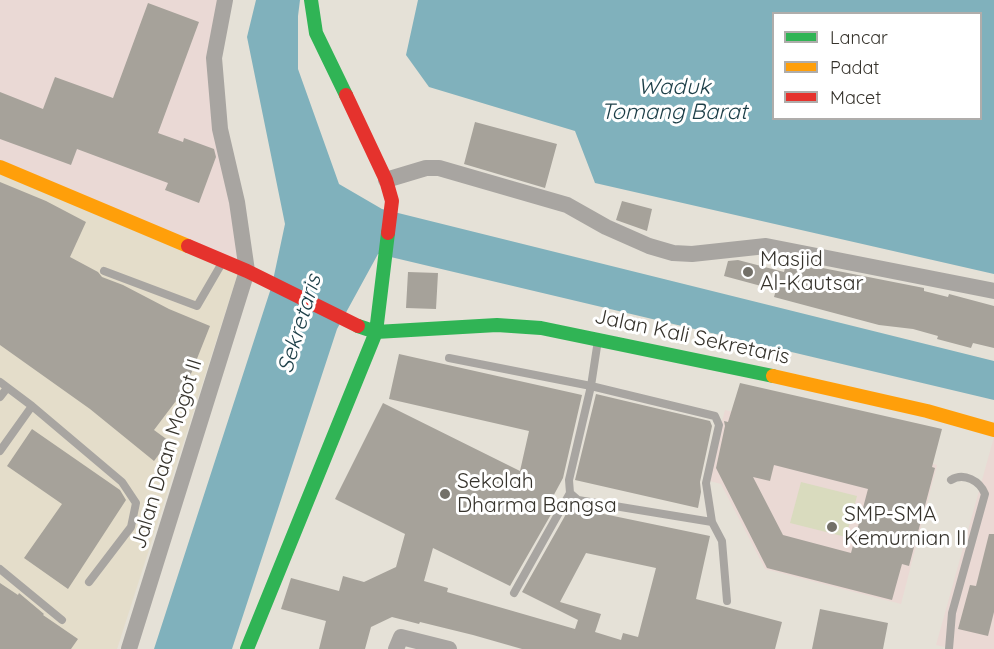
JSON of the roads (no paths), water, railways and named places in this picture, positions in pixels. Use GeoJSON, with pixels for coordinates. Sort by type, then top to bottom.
{"type":"FeatureCollection","features":[{"type":"Feature","properties":{"kind":"street"},"geometry":{"type":"LineString","coordinates":[[225,0],[214,58],[220,129],[254,275]]}},
{"type":"Feature","properties":{"kind":"street"},"geometry":{"type":"LineString","coordinates":[[247,649],[376,333],[392,201],[386,180],[316,33],[307,2]]}},
{"type":"Feature","properties":{"kind":"street"},"geometry":{"type":"LineString","coordinates":[[0,167],[254,275],[376,333]]}},
{"type":"Feature","properties":{"kind":"street"},"geometry":{"type":"LineString","coordinates":[[386,180],[426,168],[439,168],[567,205],[606,227],[649,246],[673,253],[692,254],[766,246],[994,291]]}},
{"type":"Feature","properties":{"kind":"street","name":"Jalan Daan Mogot II"},"geometry":{"type":"LineString","coordinates":[[129,649],[254,275]]}},
{"type":"Feature","properties":{"kind":"street","name":"Jalan Kali Sekretaris"},"geometry":{"type":"LineString","coordinates":[[376,333],[497,325],[541,328],[737,368],[994,430]]}},
{"type":"Feature","properties":{"kind":"street"},"geometry":{"type":"LineString","coordinates":[[396,649],[402,637],[449,649]]}},
{"type":"Feature","properties":{"kind":"lane"},"geometry":{"type":"LineString","coordinates":[[104,271],[197,306],[222,261]]}},
{"type":"Feature","properties":{"kind":"lane"},"geometry":{"type":"LineString","coordinates":[[514,593],[570,493],[569,480],[591,386],[598,340]]}},
{"type":"Feature","properties":{"kind":"lane"},"geometry":{"type":"LineString","coordinates":[[449,358],[591,386],[715,416],[719,424],[706,483],[712,522],[722,541],[727,601]]}},
{"type":"Feature","properties":{"kind":"lane"},"geometry":{"type":"LineString","coordinates":[[0,397],[3,385],[32,406],[122,482],[136,503],[131,527],[90,582]]}},
{"type":"Feature","properties":{"kind":"lane"},"geometry":{"type":"LineString","coordinates":[[0,451],[32,406]]}},
{"type":"Feature","properties":{"kind":"lane"},"geometry":{"type":"LineString","coordinates":[[949,649],[952,613],[985,495],[983,490],[969,478],[956,477],[951,480]]}},
{"type":"Feature","properties":{"kind":"lane"},"geometry":{"type":"LineString","coordinates":[[570,493],[578,500],[712,522]]}},
{"type":"Feature","properties":{"kind":"lane"},"geometry":{"type":"LineString","coordinates":[[0,569],[62,620]]}},
{"type":"Feature","properties":{"kind":"water","name":"Sekretaris"},"geometry":{"type":"Polygon","coordinates":[[[256,0],[300,0],[298,69],[339,184],[382,209],[994,361],[994,400],[378,254],[337,329],[232,649],[154,649],[272,285],[285,224],[247,37],[256,0]]]}},
{"type":"Feature","properties":{"kind":"water","name":"Waduk Tomang Barat"},"geometry":{"type":"Polygon","coordinates":[[[418,0],[994,0],[994,274],[595,183],[575,131],[429,87],[406,55],[418,0]]]}},
{"type":"Feature","properties":{"kind":"place","name":"Masjid Al-Kautsar"},"geometry":{"type":"Point","coordinates":[748,272]}},
{"type":"Feature","properties":{"kind":"place","name":"Sekolah Dharma Bangsa"},"geometry":{"type":"Point","coordinates":[445,494]}},
{"type":"Feature","properties":{"kind":"place","name":"SMP-SMA Kemurnian II"},"geometry":{"type":"Point","coordinates":[832,527]}}]}
